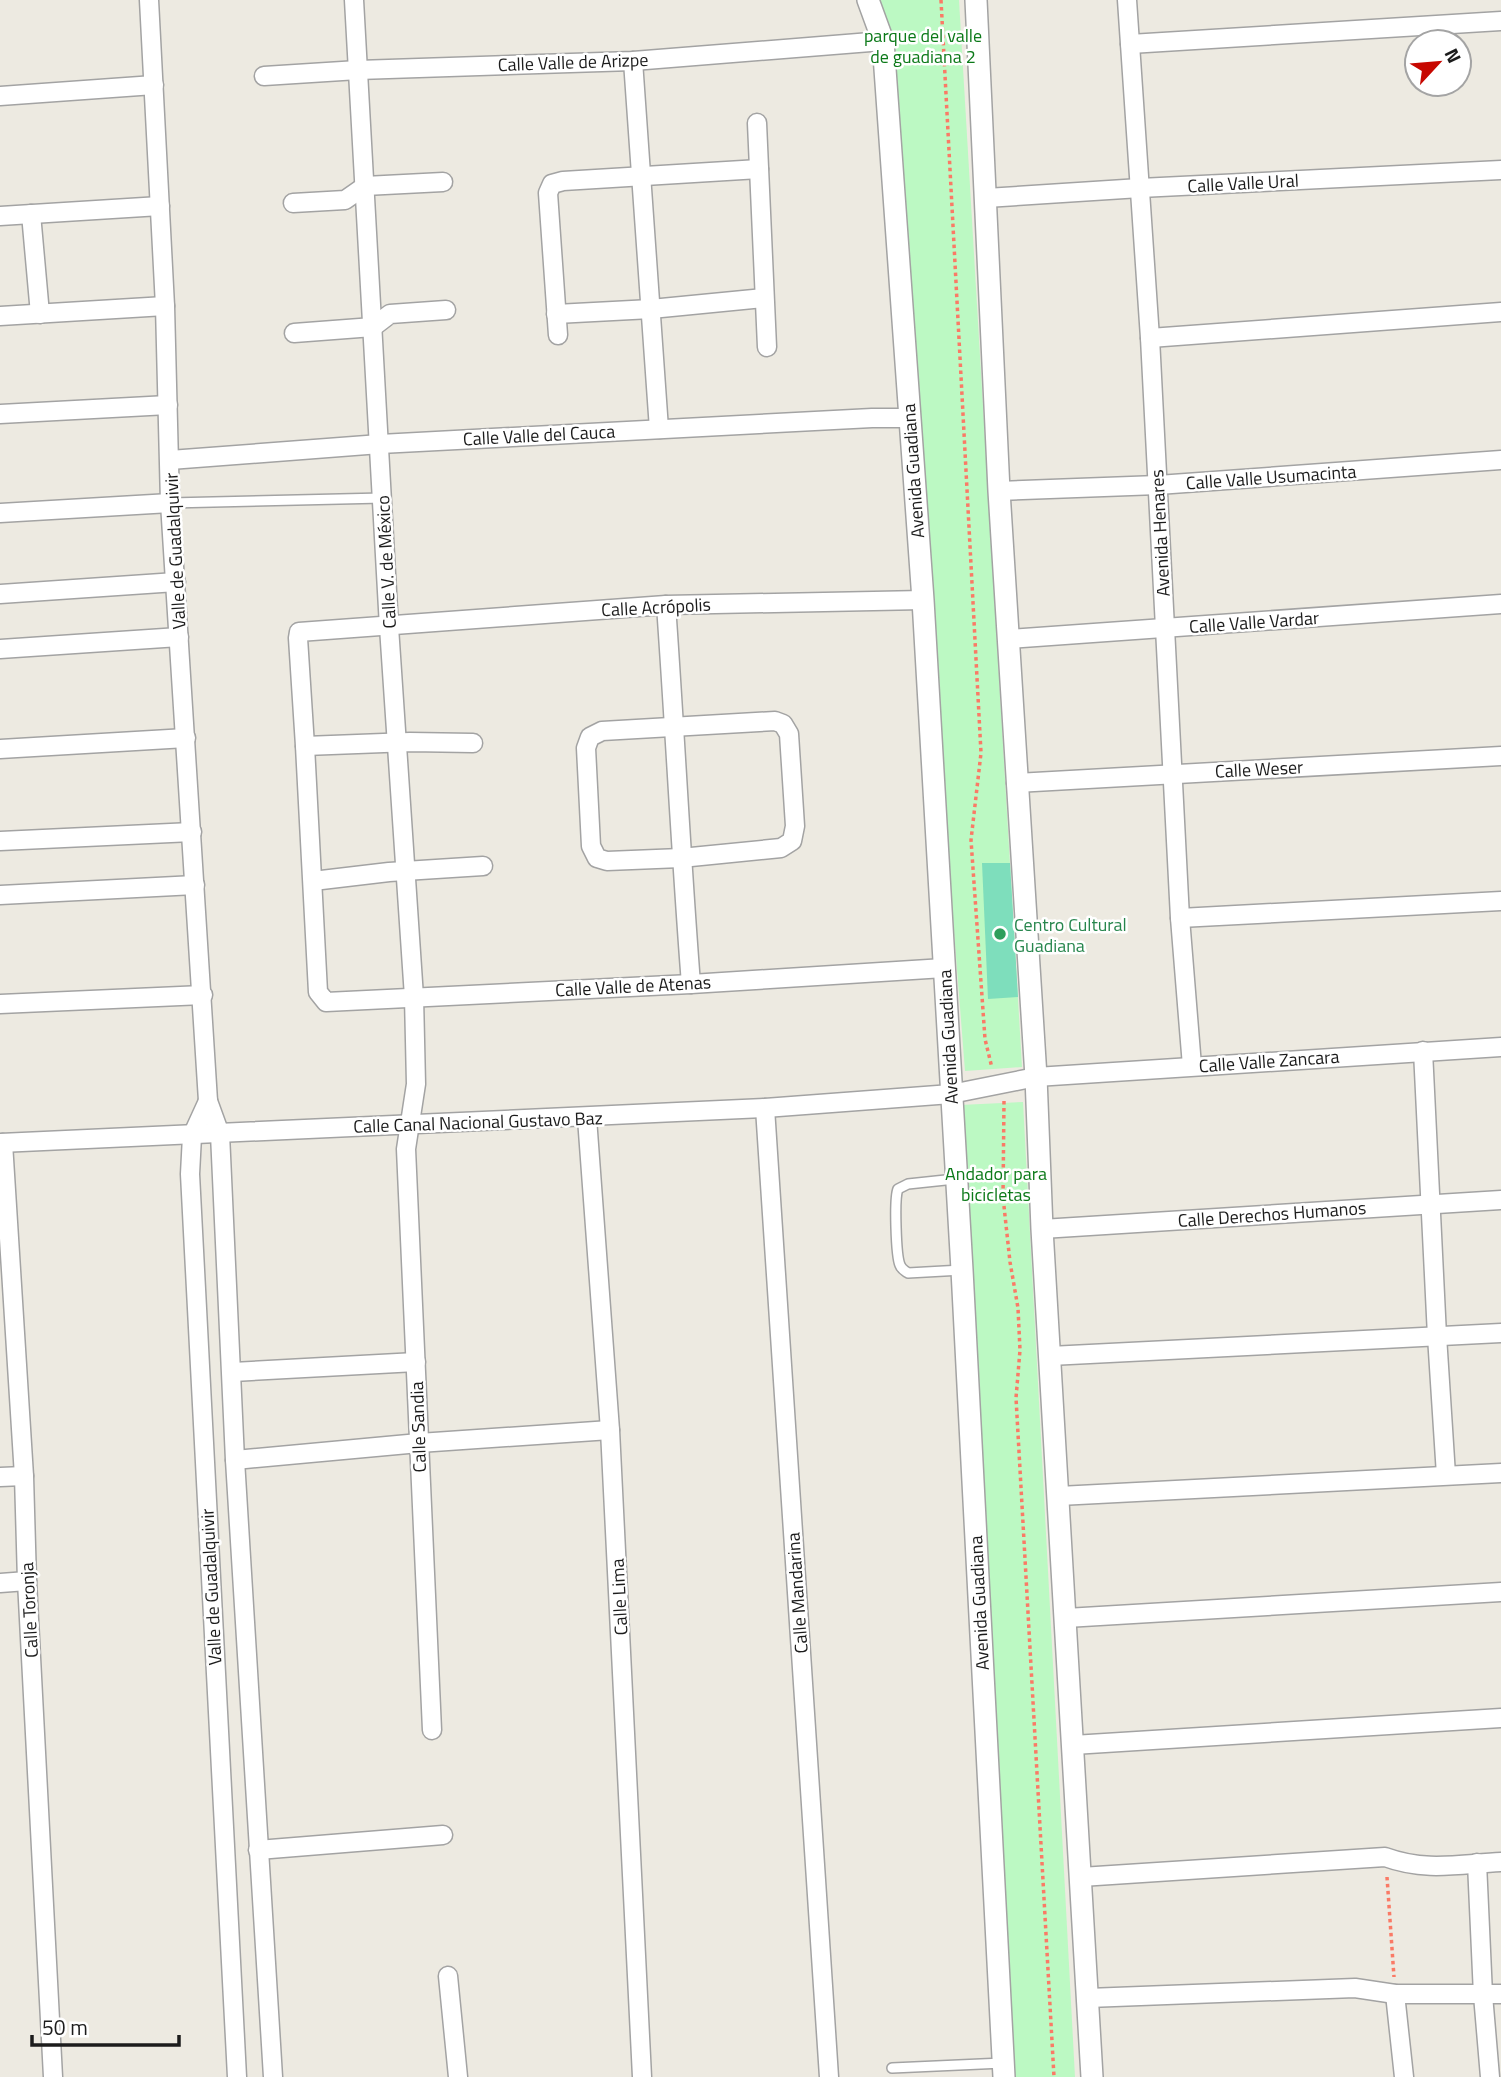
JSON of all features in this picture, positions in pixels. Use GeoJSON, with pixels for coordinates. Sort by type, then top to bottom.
{"type":"FeatureCollection","features":[{"type":"Feature","properties":{"kind":"street","name":"Valle de Guadalquivir"},"geometry":{"type":"LineString","coordinates":[[149,0],[165,306],[170,503],[208,1101],[220,1135],[235,1460],[273,2077]]}},
{"type":"Feature","properties":{"kind":"street","name":"Calle V. de México"},"geometry":{"type":"LineString","coordinates":[[354,0],[389,627],[414,997],[416,1084],[411,1125]]}},
{"type":"Feature","properties":{"kind":"street","name":"Avenida Guadiana"},"geometry":{"type":"LineString","coordinates":[[868,0],[883,41],[923,600],[962,1270],[1003,2070]]}},
{"type":"Feature","properties":{"kind":"street"},"geometry":{"type":"LineString","coordinates":[[976,0],[999,491],[1037,1077],[1042,1229],[1092,2077]]}},
{"type":"Feature","properties":{"kind":"street","name":"Avenida Henares"},"geometry":{"type":"LineString","coordinates":[[1127,0],[1150,338],[1180,918],[1192,1066]]}},
{"type":"Feature","properties":{"kind":"street"},"geometry":{"type":"LineString","coordinates":[[1130,44],[1501,21]]}},
{"type":"Feature","properties":{"kind":"street","name":"Calle Valle de Arizpe"},"geometry":{"type":"LineString","coordinates":[[264,76],[358,70],[633,61],[883,41]]}},
{"type":"Feature","properties":{"kind":"street"},"geometry":{"type":"LineString","coordinates":[[633,61],[659,429]]}},
{"type":"Feature","properties":{"kind":"street"},"geometry":{"type":"LineString","coordinates":[[0,96],[154,85]]}},
{"type":"Feature","properties":{"kind":"street"},"geometry":{"type":"LineString","coordinates":[[757,124],[767,347]]}},
{"type":"Feature","properties":{"kind":"street"},"geometry":{"type":"LineString","coordinates":[[558,335],[548,193],[552,184],[563,181],[759,169]]}},
{"type":"Feature","properties":{"kind":"street","name":"Calle Valle Ural"},"geometry":{"type":"LineString","coordinates":[[986,198],[1501,170]]}},
{"type":"Feature","properties":{"kind":"street"},"geometry":{"type":"LineString","coordinates":[[293,203],[345,200],[365,186],[443,182]]}},
{"type":"Feature","properties":{"kind":"street"},"geometry":{"type":"LineString","coordinates":[[0,216],[160,206]]}},
{"type":"Feature","properties":{"kind":"street"},"geometry":{"type":"LineString","coordinates":[[31,214],[40,314]]}},
{"type":"Feature","properties":{"kind":"street"},"geometry":{"type":"LineString","coordinates":[[556,314],[651,309],[764,298]]}},
{"type":"Feature","properties":{"kind":"street"},"geometry":{"type":"LineString","coordinates":[[0,316],[165,306]]}},
{"type":"Feature","properties":{"kind":"street"},"geometry":{"type":"LineString","coordinates":[[294,333],[373,327],[390,314],[446,310]]}},
{"type":"Feature","properties":{"kind":"street"},"geometry":{"type":"LineString","coordinates":[[1150,338],[1501,312]]}},
{"type":"Feature","properties":{"kind":"street"},"geometry":{"type":"LineString","coordinates":[[0,414],[168,405]]}},
{"type":"Feature","properties":{"kind":"street","name":"Calle Valle del Cauca"},"geometry":{"type":"LineString","coordinates":[[170,460],[380,444],[909,418]]}},
{"type":"Feature","properties":{"kind":"street","name":"Calle Valle Usumacinta"},"geometry":{"type":"LineString","coordinates":[[999,491],[1158,485],[1501,460]]}},
{"type":"Feature","properties":{"kind":"street"},"geometry":{"type":"LineString","coordinates":[[0,513],[170,503]]}},
{"type":"Feature","properties":{"kind":"street"},"geometry":{"type":"LineString","coordinates":[[0,594],[176,582]]}},
{"type":"Feature","properties":{"kind":"street","name":"Calle Acrópolis"},"geometry":{"type":"LineString","coordinates":[[305,746],[299,632],[666,605],[923,600]]}},
{"type":"Feature","properties":{"kind":"street","name":"Calle Valle Vardar"},"geometry":{"type":"LineString","coordinates":[[1008,639],[1501,604]]}},
{"type":"Feature","properties":{"kind":"street"},"geometry":{"type":"LineString","coordinates":[[666,605],[691,984]]}},
{"type":"Feature","properties":{"kind":"street"},"geometry":{"type":"LineString","coordinates":[[0,649],[179,637]]}},
{"type":"Feature","properties":{"kind":"street"},"geometry":{"type":"LineString","coordinates":[[775,721],[783,724],[789,734],[795,826],[792,841],[781,848],[681,858],[607,861],[597,858],[591,846],[586,748],[590,737],[602,731],[675,727],[775,721]]}},
{"type":"Feature","properties":{"kind":"street"},"geometry":{"type":"LineString","coordinates":[[0,749],[186,738]]}},
{"type":"Feature","properties":{"kind":"street"},"geometry":{"type":"LineString","coordinates":[[473,743],[305,746],[313,881],[405,870],[483,866]]}},
{"type":"Feature","properties":{"kind":"street","name":"Calle Weser"},"geometry":{"type":"LineString","coordinates":[[1016,783],[1501,756]]}},
{"type":"Feature","properties":{"kind":"street"},"geometry":{"type":"LineString","coordinates":[[0,841],[192,832]]}},
{"type":"Feature","properties":{"kind":"street","name":"Calle Valle de Atenas"},"geometry":{"type":"LineString","coordinates":[[313,881],[317,992],[326,1002],[944,968]]}},
{"type":"Feature","properties":{"kind":"street"},"geometry":{"type":"LineString","coordinates":[[0,895],[195,885]]}},
{"type":"Feature","properties":{"kind":"street"},"geometry":{"type":"LineString","coordinates":[[1180,918],[1501,901]]}},
{"type":"Feature","properties":{"kind":"street"},"geometry":{"type":"LineString","coordinates":[[0,1004],[203,995]]}},
{"type":"Feature","properties":{"kind":"street","name":"Calle Valle Zancara"},"geometry":{"type":"LineString","coordinates":[[951,1094],[1037,1077],[1501,1047]]}},
{"type":"Feature","properties":{"kind":"street"},"geometry":{"type":"LineString","coordinates":[[1423,1051],[1446,1475]]}},
{"type":"Feature","properties":{"kind":"street","name":"Calle Canal Nacional Gustavo Baz"},"geometry":{"type":"LineString","coordinates":[[1,1143],[587,1118],[951,1094]]}},
{"type":"Feature","properties":{"kind":"street","name":"Valle de Guadalquivir"},"geometry":{"type":"LineString","coordinates":[[208,1101],[192,1136],[190,1174],[237,2077]]}},
{"type":"Feature","properties":{"kind":"street","name":"Calle Mandarina"},"geometry":{"type":"LineString","coordinates":[[765,1108],[829,2077]]}},
{"type":"Feature","properties":{"kind":"street","name":"Calle Lima"},"geometry":{"type":"LineString","coordinates":[[587,1118],[610,1430],[642,2077]]}},
{"type":"Feature","properties":{"kind":"street","name":"Calle Sandia"},"geometry":{"type":"LineString","coordinates":[[411,1125],[406,1149],[432,1730]]}},
{"type":"Feature","properties":{"kind":"street","name":"Calle Toronja"},"geometry":{"type":"LineString","coordinates":[[1,1143],[24,1476],[53,2077]]}},
{"type":"Feature","properties":{"kind":"street","name":"Calle Derechos Humanos"},"geometry":{"type":"LineString","coordinates":[[1042,1229],[1501,1200]]}},
{"type":"Feature","properties":{"kind":"street"},"geometry":{"type":"LineString","coordinates":[[1050,1356],[1501,1333]]}},
{"type":"Feature","properties":{"kind":"street"},"geometry":{"type":"LineString","coordinates":[[233,1373],[416,1362]]}},
{"type":"Feature","properties":{"kind":"street"},"geometry":{"type":"LineString","coordinates":[[235,1460],[419,1443],[610,1430]]}},
{"type":"Feature","properties":{"kind":"street"},"geometry":{"type":"LineString","coordinates":[[1059,1496],[1501,1473]]}},
{"type":"Feature","properties":{"kind":"street"},"geometry":{"type":"LineString","coordinates":[[0,1477],[24,1476]]}},
{"type":"Feature","properties":{"kind":"street"},"geometry":{"type":"LineString","coordinates":[[0,1583],[27,1581]]}},
{"type":"Feature","properties":{"kind":"street"},"geometry":{"type":"LineString","coordinates":[[1066,1618],[1501,1592]]}},
{"type":"Feature","properties":{"kind":"street"},"geometry":{"type":"LineString","coordinates":[[1073,1745],[1501,1718]]}},
{"type":"Feature","properties":{"kind":"street"},"geometry":{"type":"LineString","coordinates":[[258,1850],[443,1835]]}},
{"type":"Feature","properties":{"kind":"street"},"geometry":{"type":"LineString","coordinates":[[1081,1877],[1385,1857],[1403,1864],[1426,1867],[1501,1862]]}},
{"type":"Feature","properties":{"kind":"street"},"geometry":{"type":"LineString","coordinates":[[1476,1863],[1492,1995],[1490,2077]]}},
{"type":"Feature","properties":{"kind":"street"},"geometry":{"type":"LineString","coordinates":[[448,1976],[458,2077]]}},
{"type":"Feature","properties":{"kind":"street"},"geometry":{"type":"LineString","coordinates":[[1088,1998],[1355,1988],[1395,1994],[1492,1995]]}},
{"type":"Feature","properties":{"kind":"street"},"geometry":{"type":"LineString","coordinates":[[1395,1994],[1404,2077]]}},
{"type":"Feature","properties":{"kind":"lane"},"geometry":{"type":"LineString","coordinates":[[170,503],[383,498]]}},
{"type":"Feature","properties":{"kind":"lane"},"geometry":{"type":"LineString","coordinates":[[955,1180],[908,1184],[898,1189],[895,1200],[899,1260],[903,1270],[908,1273],[962,1270]]}},
{"type":"Feature","properties":{"kind":"lane"},"geometry":{"type":"LineString","coordinates":[[891,2068],[1003,2070]]}},
{"type":"Feature","properties":{"kind":"path"},"geometry":{"type":"LineString","coordinates":[[941,0],[981,753],[971,840],[972,869],[985,1039],[990,1065],[1000,1084],[1004,1100],[1003,1197],[1018,1308],[1020,1350],[1016,1398],[1054,2077]]}},
{"type":"Feature","properties":{"kind":"path"},"geometry":{"type":"LineString","coordinates":[[1385,1857],[1395,1994]]}},
{"type":"Feature","properties":{"kind":"green space","name":"parque del valle de guadiana 2"},"geometry":{"type":"Polygon","coordinates":[[[881,0],[959,0],[1022,1067],[965,1071],[881,0]]]}},
{"type":"Feature","properties":{"kind":"green space","name":"Centro Cultural Guadiana"},"geometry":{"type":"Polygon","coordinates":[[[982,863],[1010,863],[1018,997],[988,999],[982,863]]]}},
{"type":"Feature","properties":{"kind":"green space","name":"Andador para bicicletas"},"geometry":{"type":"Polygon","coordinates":[[[1023,1102],[1075,2077],[1014,2077],[960,1105],[1023,1102]]]}},
{"type":"Feature","properties":{"kind":"place","name":"Centro Cultural Guadiana"},"geometry":{"type":"Point","coordinates":[1000,934]}}]}
